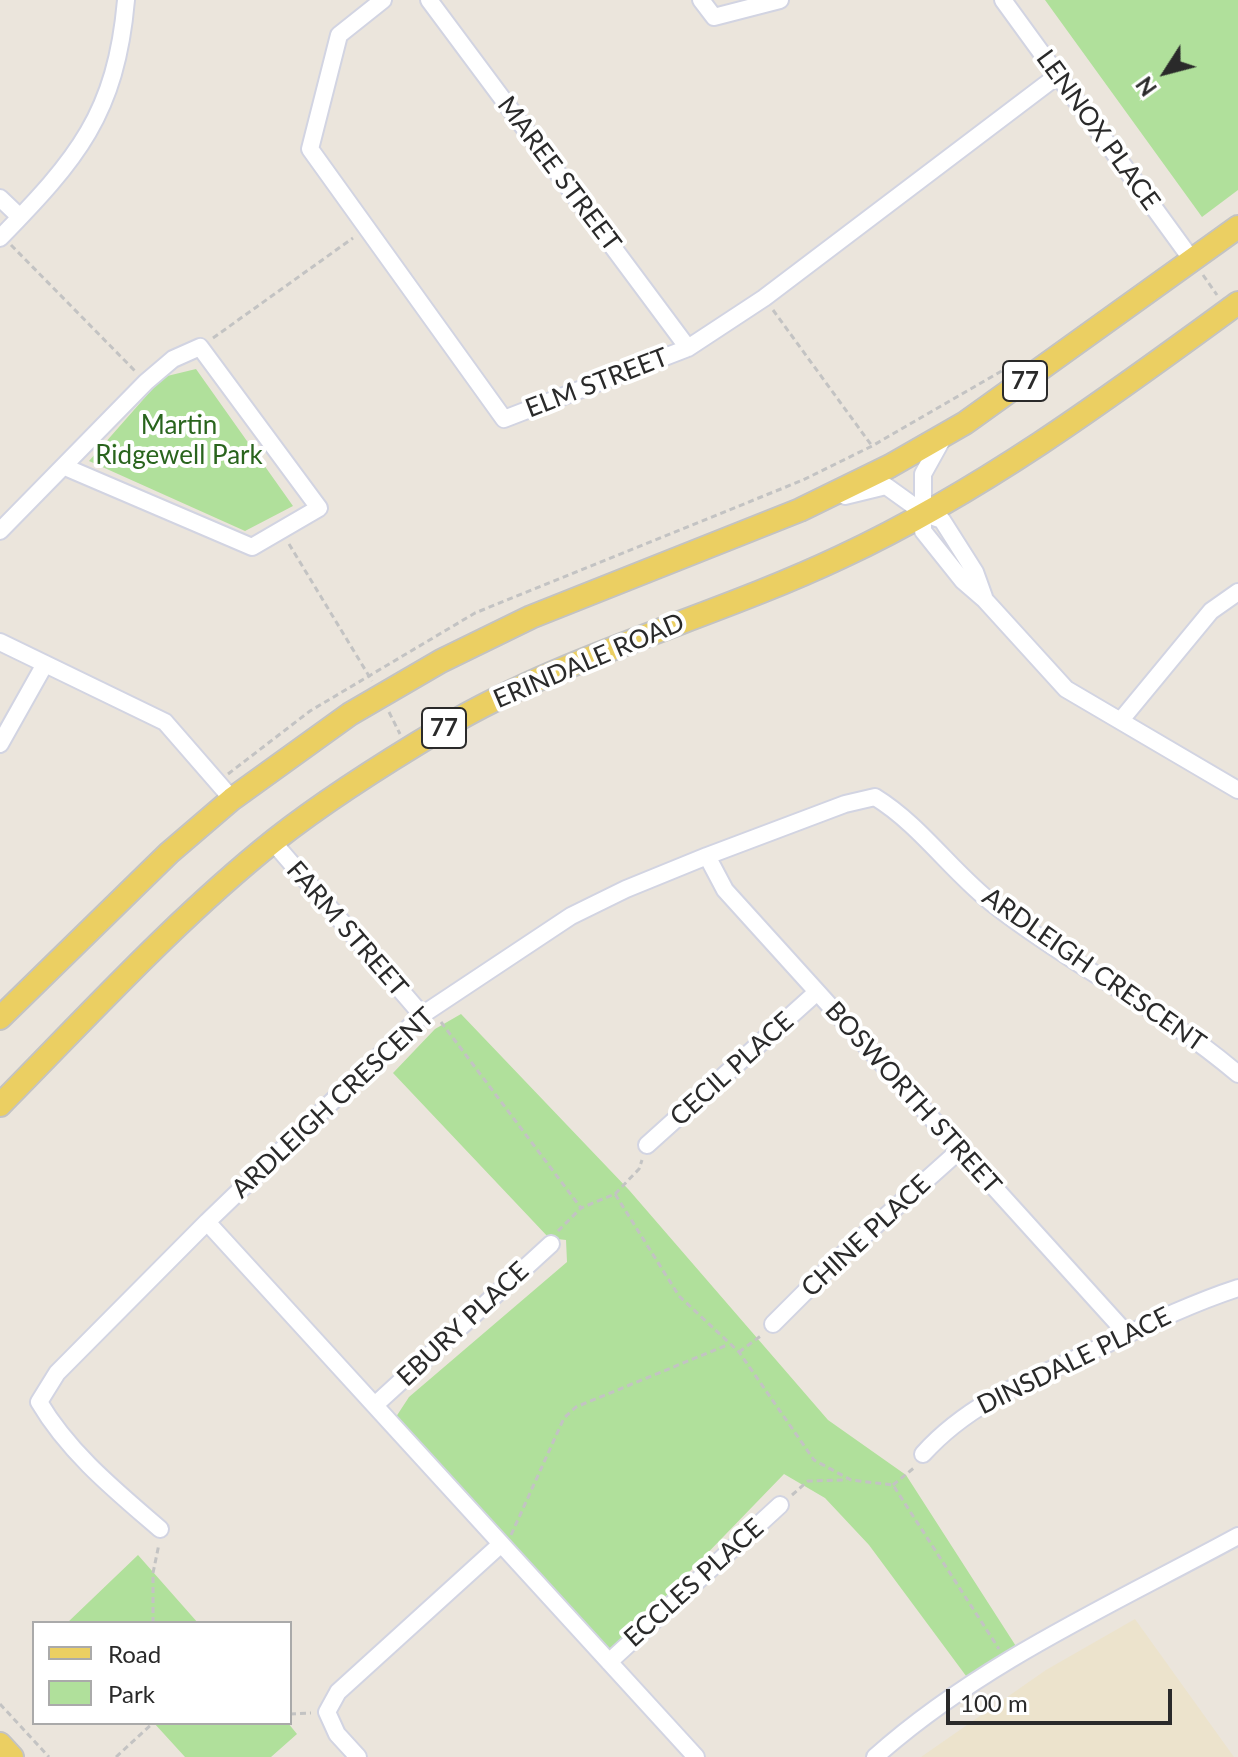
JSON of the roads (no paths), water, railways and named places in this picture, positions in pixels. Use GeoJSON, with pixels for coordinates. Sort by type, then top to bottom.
{"type":"FeatureCollection","features":[{"type":"Feature","properties":{"kind":"main road","name":"77"},"geometry":{"type":"LineString","coordinates":[[0,1018],[169,853],[225,790],[380,696],[476,643],[531,617],[828,496],[946,434],[1238,227]]}},
{"type":"Feature","properties":{"kind":"main road","name":"ERINDALE ROAD"},"geometry":{"type":"LineString","coordinates":[[0,1105],[162,940],[273,842],[409,750],[469,714],[563,667],[802,574],[925,514],[1037,448],[1233,307]]}},
{"type":"Feature","properties":{"kind":"main road"},"geometry":{"type":"LineString","coordinates":[[0,1744],[12,1757]]}},
{"type":"Feature","properties":{"kind":"street"},"geometry":{"type":"LineString","coordinates":[[1,237],[69,164],[102,108],[115,74],[126,0]]}},
{"type":"Feature","properties":{"kind":"street","name":"ELM STREET"},"geometry":{"type":"LineString","coordinates":[[383,0],[339,35],[310,149],[504,419],[688,348],[764,298],[1057,76]]}},
{"type":"Feature","properties":{"kind":"street","name":"MAREE STREET"},"geometry":{"type":"LineString","coordinates":[[429,0],[688,348]]}},
{"type":"Feature","properties":{"kind":"street"},"geometry":{"type":"LineString","coordinates":[[701,0],[714,17],[780,0]]}},
{"type":"Feature","properties":{"kind":"street","name":"LENNOX PLACE"},"geometry":{"type":"LineString","coordinates":[[1003,0],[1192,260]]}},
{"type":"Feature","properties":{"kind":"street"},"geometry":{"type":"LineString","coordinates":[[0,198],[20,217]]}},
{"type":"Feature","properties":{"kind":"street"},"geometry":{"type":"LineString","coordinates":[[0,531],[146,382],[173,359],[200,347],[319,508],[252,547],[65,467]]}},
{"type":"Feature","properties":{"kind":"street"},"geometry":{"type":"LineString","coordinates":[[946,434],[923,474],[923,531],[963,581],[985,600],[1066,689],[1238,790]]}},
{"type":"Feature","properties":{"kind":"street"},"geometry":{"type":"LineString","coordinates":[[828,496],[852,496],[886,486],[912,501],[925,514]]}},
{"type":"Feature","properties":{"kind":"street"},"geometry":{"type":"LineString","coordinates":[[1121,720],[1211,611],[1238,592]]}},
{"type":"Feature","properties":{"kind":"street"},"geometry":{"type":"LineString","coordinates":[[0,642],[165,722],[225,790]]}},
{"type":"Feature","properties":{"kind":"street"},"geometry":{"type":"LineString","coordinates":[[0,744],[45,664]]}},
{"type":"Feature","properties":{"kind":"street","name":"ARDLEIGH CRESCENT"},"geometry":{"type":"LineString","coordinates":[[160,1529],[106,1483],[53,1426],[39,1402],[57,1373],[207,1222],[427,1012],[571,916],[626,889],[845,804],[875,797],[898,811],[1001,910],[1191,1035],[1238,1074]]}},
{"type":"Feature","properties":{"kind":"street","name":"FARM STREET"},"geometry":{"type":"LineString","coordinates":[[273,842],[427,1012]]}},
{"type":"Feature","properties":{"kind":"street","name":"BOSWORTH STREET"},"geometry":{"type":"LineString","coordinates":[[707,856],[725,890],[1127,1334]]}},
{"type":"Feature","properties":{"kind":"street","name":"CECIL PLACE"},"geometry":{"type":"LineString","coordinates":[[647,1145],[817,992]]}},
{"type":"Feature","properties":{"kind":"street","name":"CHINE PLACE"},"geometry":{"type":"LineString","coordinates":[[773,1324],[839,1258],[961,1149]]}},
{"type":"Feature","properties":{"kind":"street"},"geometry":{"type":"LineString","coordinates":[[207,1222],[696,1757]]}},
{"type":"Feature","properties":{"kind":"street","name":"EBURY PLACE"},"geometry":{"type":"LineString","coordinates":[[375,1405],[551,1244]]}},
{"type":"Feature","properties":{"kind":"street","name":"DINSDALE PLACE"},"geometry":{"type":"LineString","coordinates":[[923,1454],[945,1430],[984,1401],[1186,1305],[1238,1288]]}},
{"type":"Feature","properties":{"kind":"street","name":"ECCLES PLACE"},"geometry":{"type":"LineString","coordinates":[[609,1662],[780,1505]]}},
{"type":"Feature","properties":{"kind":"street"},"geometry":{"type":"LineString","coordinates":[[875,1757],[931,1712],[1009,1662],[1238,1536]]}},
{"type":"Feature","properties":{"kind":"street"},"geometry":{"type":"LineString","coordinates":[[358,1757],[337,1734],[327,1712],[338,1692],[500,1545]]}},
{"type":"Feature","properties":{"kind":"park label","name":"Martin Ridgewell Park"},"geometry":{"type":"Point","coordinates":[179,441]}}]}
